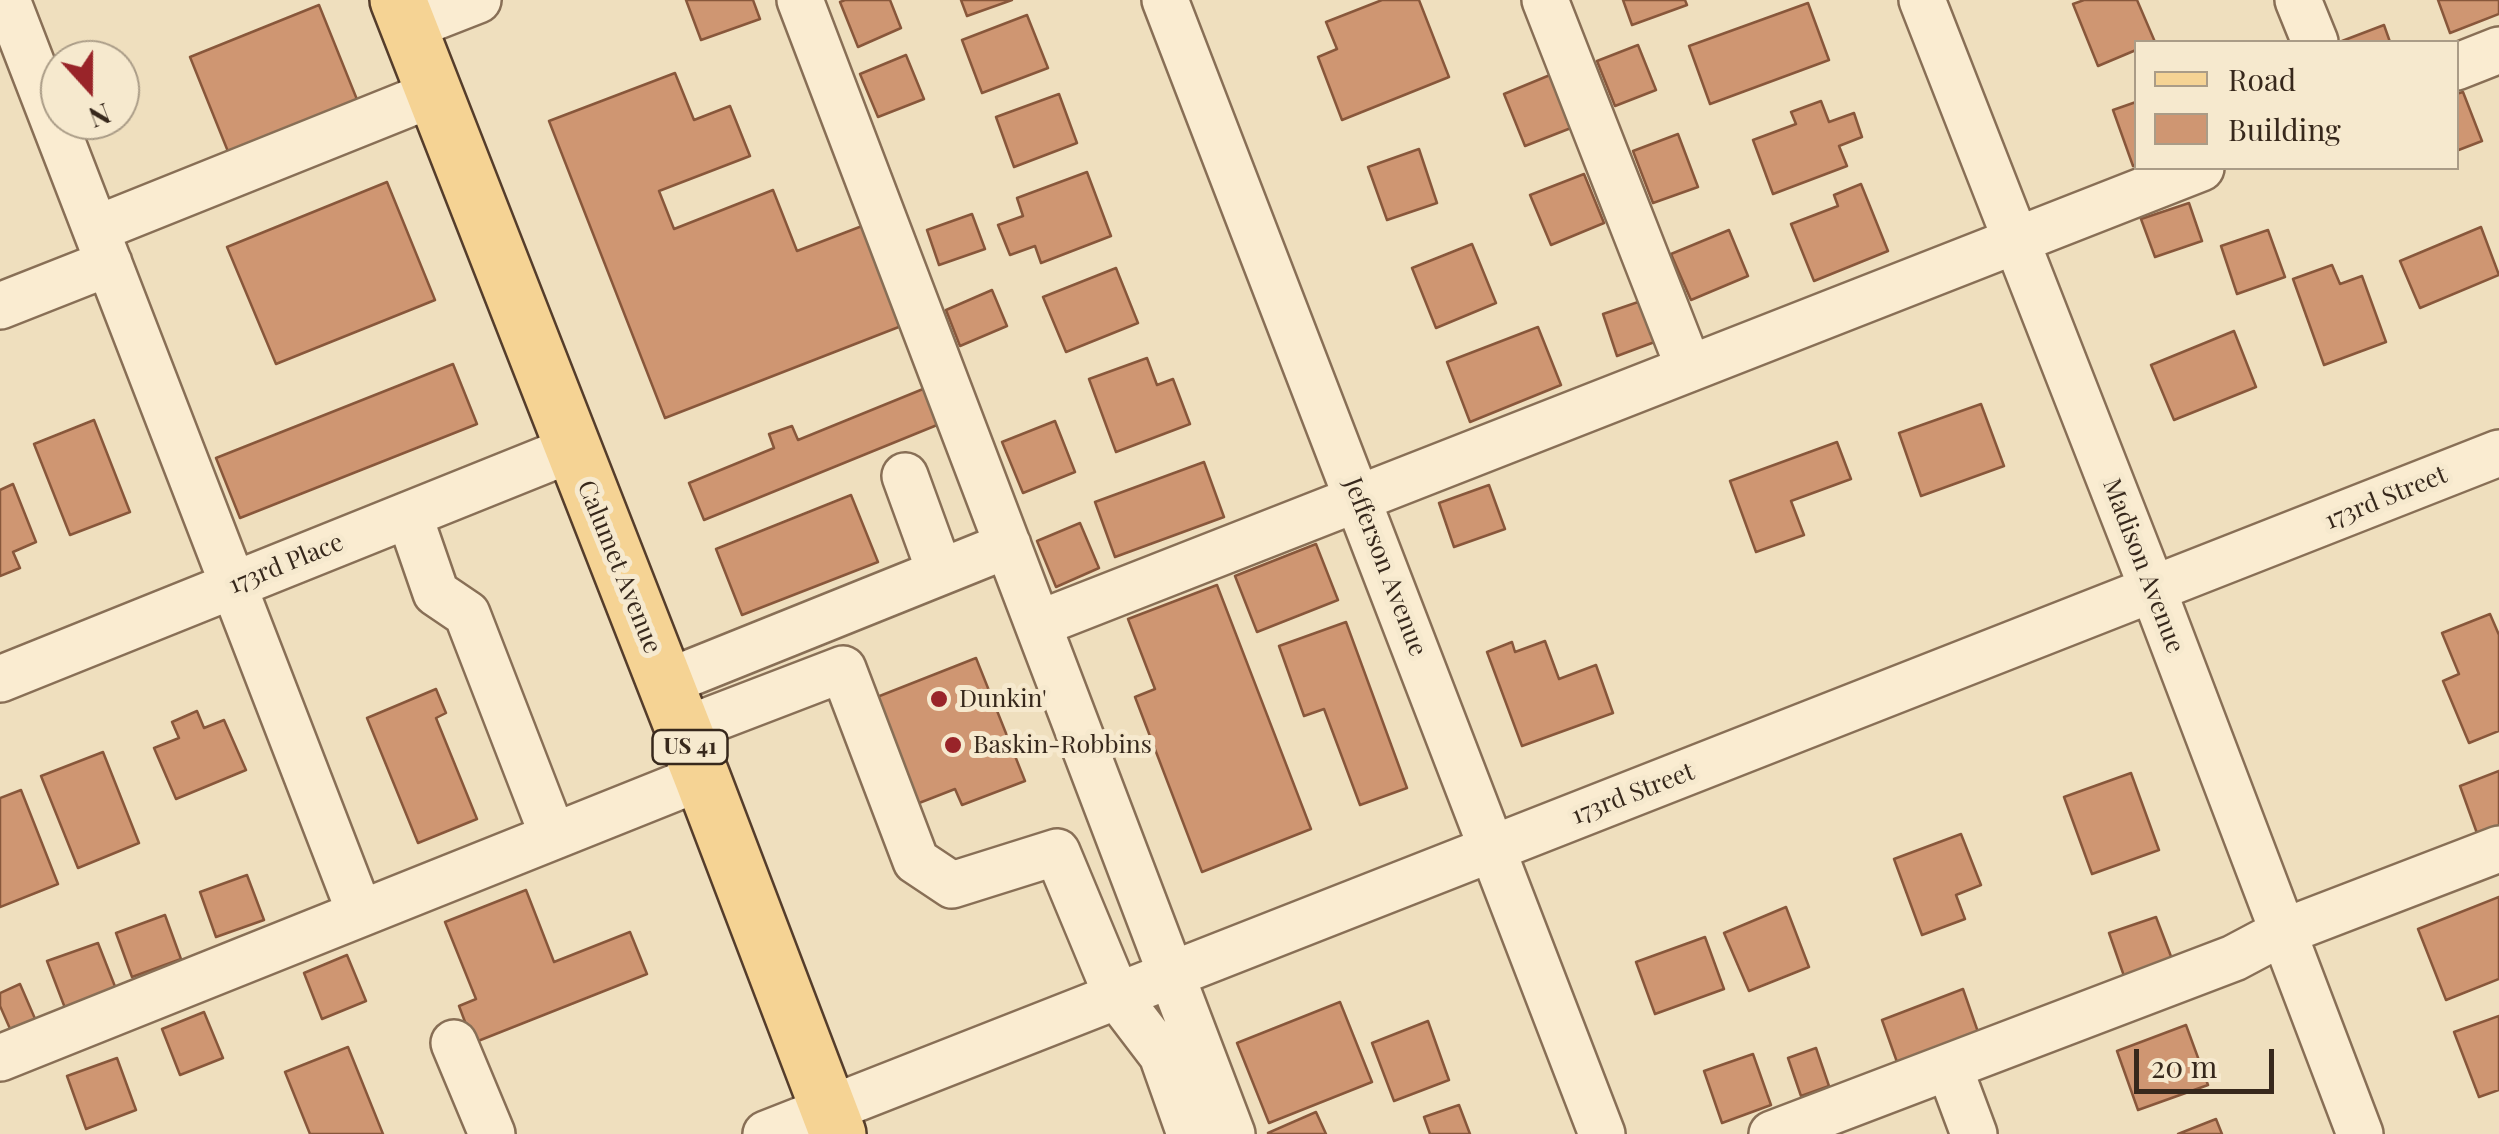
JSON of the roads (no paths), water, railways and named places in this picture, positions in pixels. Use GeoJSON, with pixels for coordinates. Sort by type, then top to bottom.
{"type":"FeatureCollection","features":[{"type":"Feature","properties":{"kind":"main road","name":"Calumet Avenue"},"geometry":{"type":"LineString","coordinates":[[404,14],[833,1122]]}},
{"type":"Feature","properties":{"kind":"street"},"geometry":{"type":"LineString","coordinates":[[7,0],[360,913]]}},
{"type":"Feature","properties":{"kind":"street"},"geometry":{"type":"LineString","coordinates":[[404,14],[478,0]]}},
{"type":"Feature","properties":{"kind":"street"},"geometry":{"type":"LineString","coordinates":[[800,0],[1232,1134]]}},
{"type":"Feature","properties":{"kind":"street","name":"Jefferson Avenue"},"geometry":{"type":"LineString","coordinates":[[1165,0],[1602,1134]]}},
{"type":"Feature","properties":{"kind":"street"},"geometry":{"type":"LineString","coordinates":[[1544,0],[1690,368]]}},
{"type":"Feature","properties":{"kind":"street","name":"Madison Avenue"},"geometry":{"type":"LineString","coordinates":[[1922,0],[2360,1134]]}},
{"type":"Feature","properties":{"kind":"street"},"geometry":{"type":"LineString","coordinates":[[2298,0],[2314,40]]}},
{"type":"Feature","properties":{"kind":"street"},"geometry":{"type":"LineString","coordinates":[[2459,66],[2499,50]]}},
{"type":"Feature","properties":{"kind":"street"},"geometry":{"type":"LineString","coordinates":[[0,306],[102,246],[269,162],[435,92]]}},
{"type":"Feature","properties":{"kind":"street"},"geometry":{"type":"LineString","coordinates":[[1038,624],[2197,170]]}},
{"type":"Feature","properties":{"kind":"street","name":"173rd Place"},"geometry":{"type":"LineString","coordinates":[[0,678],[572,449]]}},
{"type":"Feature","properties":{"kind":"street","name":"173rd Street"},"geometry":{"type":"LineString","coordinates":[[766,1134],[833,1122],[1117,996],[2499,453]]}},
{"type":"Feature","properties":{"kind":"street"},"geometry":{"type":"LineString","coordinates":[[904,476],[940,572]]}},
{"type":"Feature","properties":{"kind":"street"},"geometry":{"type":"LineString","coordinates":[[408,515],[436,593],[467,614],[553,836]]}},
{"type":"Feature","properties":{"kind":"street"},"geometry":{"type":"LineString","coordinates":[[0,1058],[553,836],[684,730],[940,572],[1008,545]]}},
{"type":"Feature","properties":{"kind":"street"},"geometry":{"type":"LineString","coordinates":[[684,730],[842,670],[916,861],[952,885],[1057,852],[1117,996],[1162,1055],[1190,1134]]}},
{"type":"Feature","properties":{"kind":"street"},"geometry":{"type":"LineString","coordinates":[[1772,1134],[2234,958],[2283,932],[2499,849]]}},
{"type":"Feature","properties":{"kind":"street"},"geometry":{"type":"LineString","coordinates":[[454,1044],[492,1134]]}},
{"type":"Feature","properties":{"kind":"street"},"geometry":{"type":"LineString","coordinates":[[1948,1066],[1974,1134]]}},
{"type":"Feature","properties":{"kind":"place","name":"Dunkin'"},"geometry":{"type":"Point","coordinates":[939,699]}},
{"type":"Feature","properties":{"kind":"place","name":"Baskin-Robbins"},"geometry":{"type":"Point","coordinates":[953,745]}}]}
